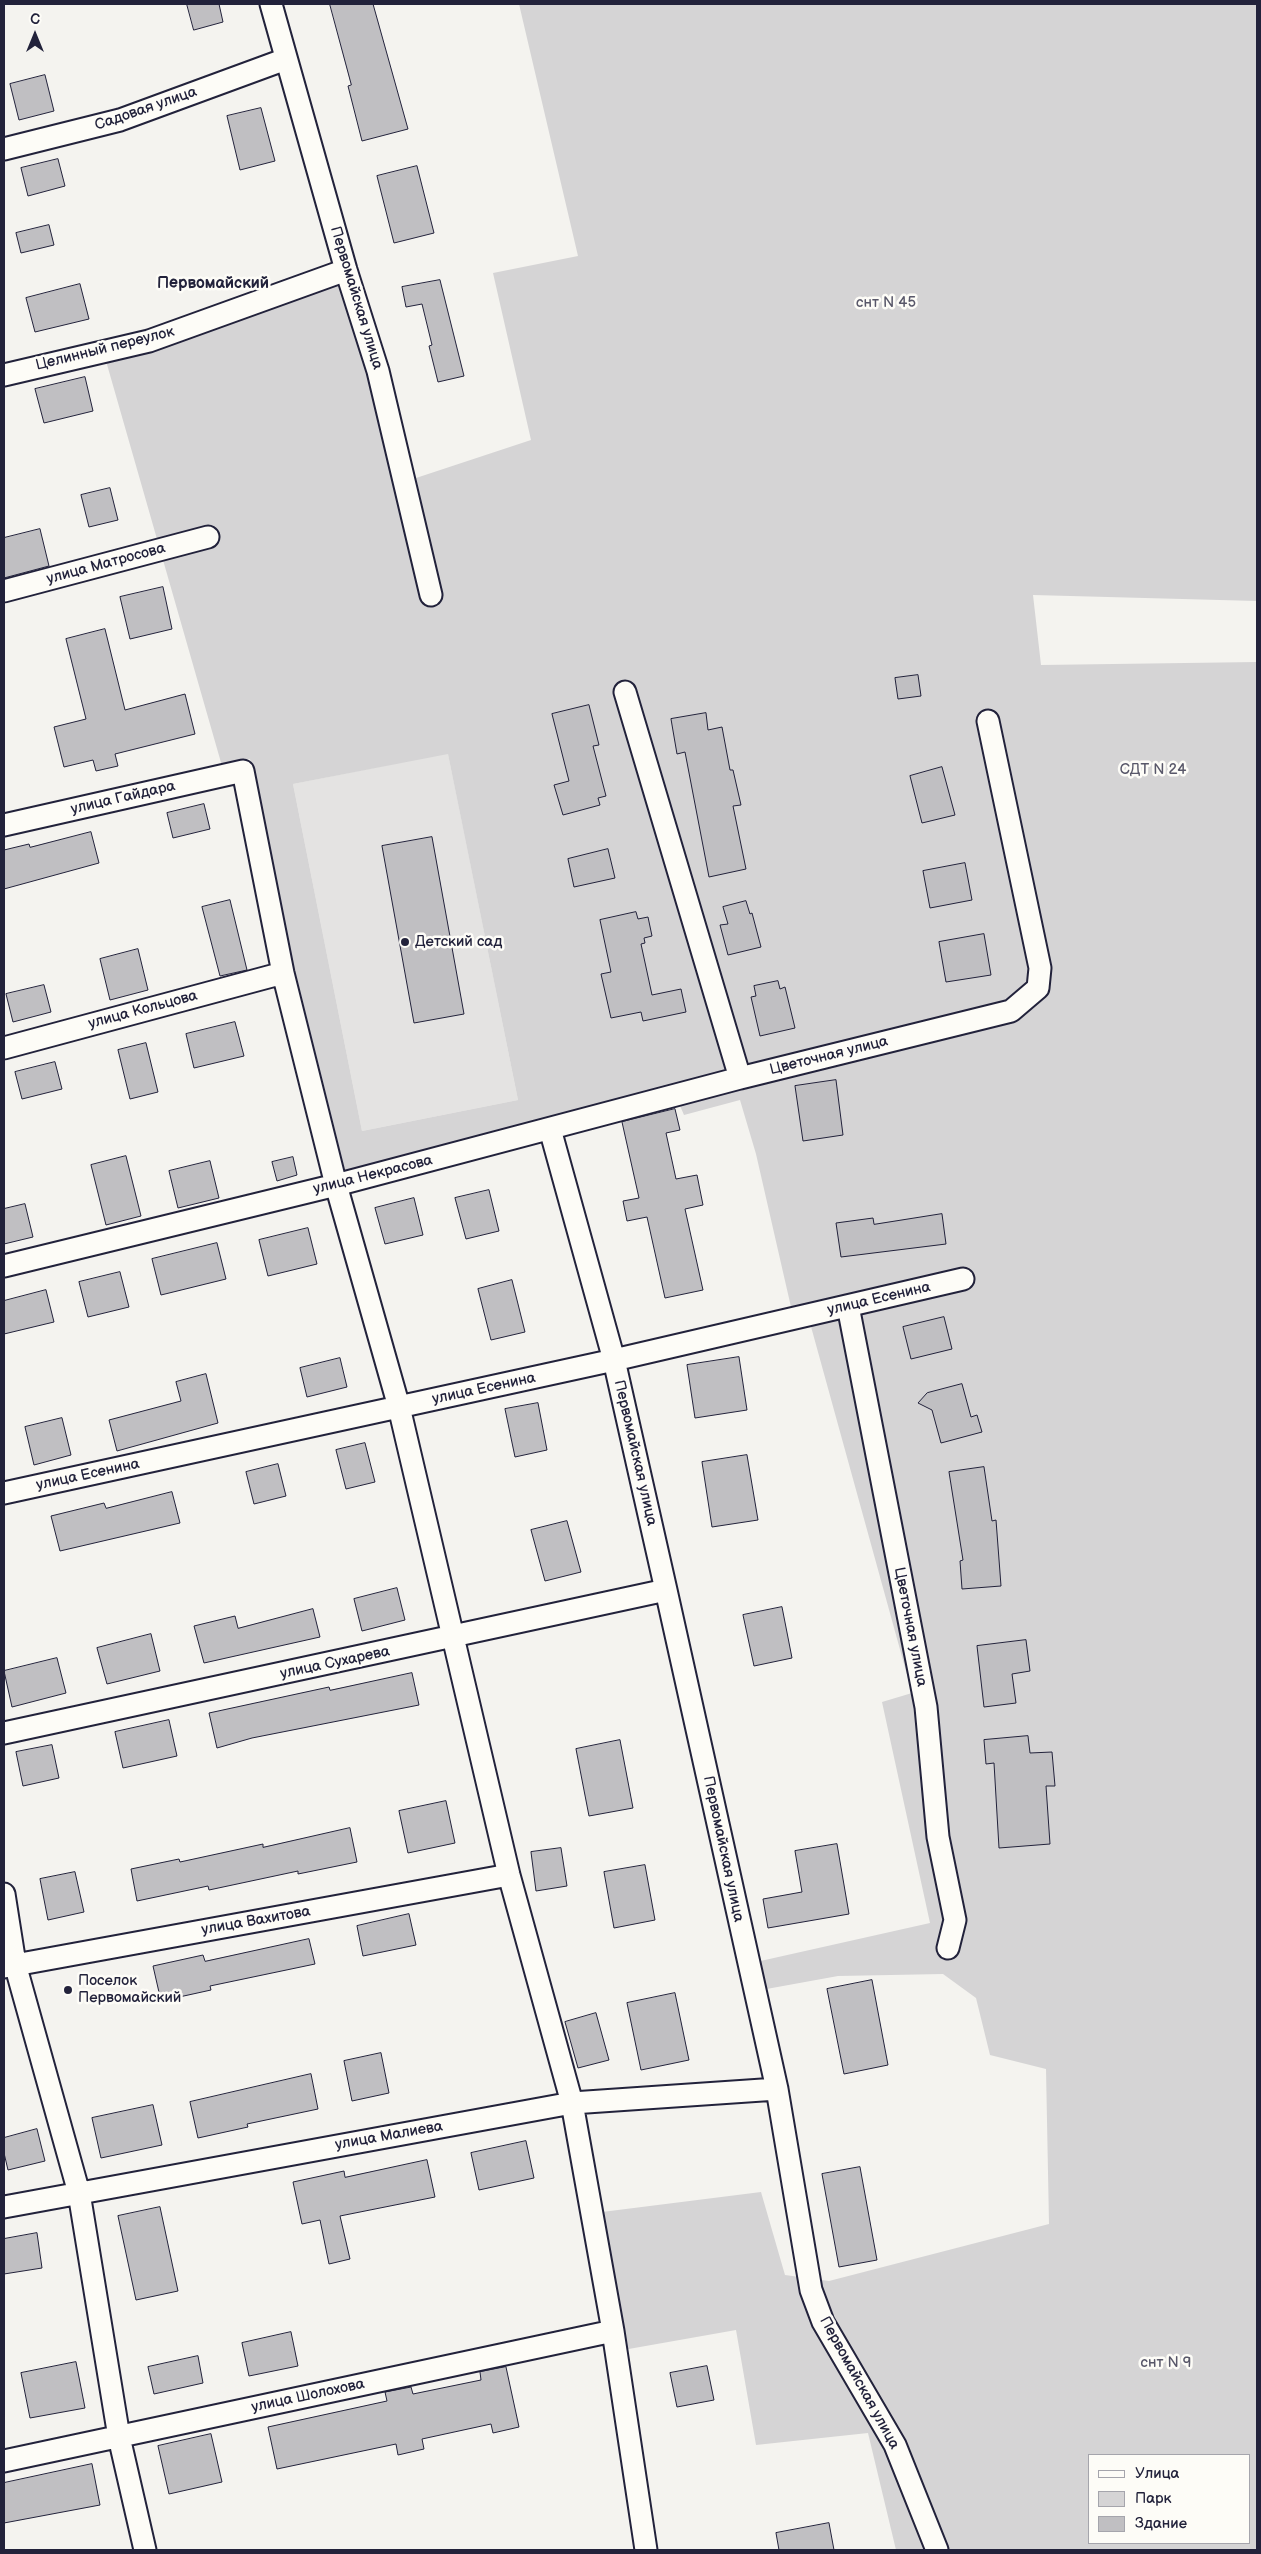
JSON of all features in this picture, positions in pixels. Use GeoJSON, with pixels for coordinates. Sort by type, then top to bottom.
{"type":"FeatureCollection","features":[{"type":"Feature","properties":{"kind":"street","name":"Первомайская улица"},"geometry":{"type":"LineString","coordinates":[[271,4],[346,270],[378,371],[431,595]]}},
{"type":"Feature","properties":{"kind":"street","name":"Садовая улица"},"geometry":{"type":"LineString","coordinates":[[4,150],[120,120],[286,59]]}},
{"type":"Feature","properties":{"kind":"street","name":"Целинный переулок"},"geometry":{"type":"LineString","coordinates":[[4,374],[149,341],[346,270]]}},
{"type":"Feature","properties":{"kind":"street","name":"улица Матросова"},"geometry":{"type":"LineString","coordinates":[[4,591],[208,537]]}},
{"type":"Feature","properties":{"kind":"street"},"geometry":{"type":"LineString","coordinates":[[625,692],[740,1078]]}},
{"type":"Feature","properties":{"kind":"street","name":"Цветочная улица"},"geometry":{"type":"LineString","coordinates":[[740,1078],[1011,1011],[1038,988],[1040,968],[988,721]]}},
{"type":"Feature","properties":{"kind":"street","name":"улица Гайдара"},"geometry":{"type":"LineString","coordinates":[[4,825],[242,771],[283,973]]}},
{"type":"Feature","properties":{"kind":"street"},"geometry":{"type":"LineString","coordinates":[[283,973],[336,1185],[399,1407],[451,1638],[509,1875],[572,2103],[613,2331],[646,2550]]}},
{"type":"Feature","properties":{"kind":"street","name":"улица Кольцова"},"geometry":{"type":"LineString","coordinates":[[4,1048],[283,973]]}},
{"type":"Feature","properties":{"kind":"street","name":"улица Некрасова"},"geometry":{"type":"LineString","coordinates":[[4,1266],[336,1185],[740,1078]]}},
{"type":"Feature","properties":{"kind":"street","name":"Первомайская улица"},"geometry":{"type":"LineString","coordinates":[[550,1129],[614,1360],[666,1590],[777,2089],[811,2290],[823,2322],[895,2445],[937,2550]]}},
{"type":"Feature","properties":{"kind":"street","name":"улица Есенина"},"geometry":{"type":"LineString","coordinates":[[4,1493],[614,1360],[963,1279]]}},
{"type":"Feature","properties":{"kind":"street","name":"Цветочная улица"},"geometry":{"type":"LineString","coordinates":[[848,1306],[926,1706],[938,1837],[956,1920],[948,1948]]}},
{"type":"Feature","properties":{"kind":"street","name":"улица Сухарева"},"geometry":{"type":"LineString","coordinates":[[4,1733],[451,1638],[666,1590]]}},
{"type":"Feature","properties":{"kind":"street","name":"улица Вахитова"},"geometry":{"type":"LineString","coordinates":[[9,1966],[509,1875]]}},
{"type":"Feature","properties":{"kind":"street"},"geometry":{"type":"LineString","coordinates":[[4,1894],[9,1966],[79,2193],[119,2437],[145,2550]]}},
{"type":"Feature","properties":{"kind":"street","name":"улица Малиева"},"geometry":{"type":"LineString","coordinates":[[4,2207],[572,2103],[777,2089]]}},
{"type":"Feature","properties":{"kind":"street","name":"улица Шолохова"},"geometry":{"type":"LineString","coordinates":[[4,2460],[613,2331]]}},
{"type":"Feature","properties":{"kind":"shaded area","name":"Детский сад"},"geometry":{"type":"Polygon","coordinates":[[[448,753],[518,1100],[362,1131],[293,784],[448,753]]]}},
{"type":"Feature","properties":{"kind":"green space"},"geometry":{"type":"Polygon","coordinates":[[[519,4],[1257,4],[1257,601],[1033,595],[1041,665],[1257,662],[1257,2550],[896,2550],[868,2433],[756,2445],[736,2330],[623,2350],[602,2212],[761,2192],[785,2275],[829,2281],[1049,2224],[1046,2069],[990,2055],[976,1998],[943,1974],[838,1976],[761,1990],[756,1962],[930,1923],[882,1702],[912,1693],[810,1323],[791,1307],[756,1154],[740,1100],[684,1115],[678,1101],[343,1185],[291,971],[250,759],[222,766],[106,361],[341,278],[440,596],[416,478],[531,440],[493,273],[578,256],[519,4]],[[448,754],[293,784],[362,1131],[518,1100],[448,754]]]}},
{"type":"Feature","properties":{"kind":"building"},"geometry":{"type":"Polygon","coordinates":[[[187,4],[219,4],[223,22],[194,30],[187,4]]]}},
{"type":"Feature","properties":{"kind":"building"},"geometry":{"type":"Polygon","coordinates":[[[330,4],[373,4],[408,129],[362,141],[348,86],[351,85],[330,4]]]}},
{"type":"Feature","properties":{"kind":"building"},"geometry":{"type":"Polygon","coordinates":[[[45,75],[54,111],[19,120],[10,84],[45,75]]]}},
{"type":"Feature","properties":{"kind":"building"},"geometry":{"type":"Polygon","coordinates":[[[261,108],[275,161],[240,170],[227,116],[261,108]]]}},
{"type":"Feature","properties":{"kind":"building"},"geometry":{"type":"Polygon","coordinates":[[[58,159],[65,186],[28,196],[21,168],[58,159]]]}},
{"type":"Feature","properties":{"kind":"building"},"geometry":{"type":"Polygon","coordinates":[[[417,166],[434,233],[394,243],[377,176],[417,166]]]}},
{"type":"Feature","properties":{"kind":"building"},"geometry":{"type":"Polygon","coordinates":[[[49,225],[54,245],[21,253],[16,233],[49,225]]]}},
{"type":"Feature","properties":{"kind":"building"},"geometry":{"type":"Polygon","coordinates":[[[440,280],[464,376],[438,382],[429,346],[432,345],[422,304],[406,307],[402,287],[440,280]]]}},
{"type":"Feature","properties":{"kind":"building"},"geometry":{"type":"Polygon","coordinates":[[[80,284],[89,319],[35,332],[26,298],[80,284]]]}},
{"type":"Feature","properties":{"kind":"building"},"geometry":{"type":"Polygon","coordinates":[[[85,377],[93,411],[44,423],[35,389],[85,377]]]}},
{"type":"Feature","properties":{"kind":"building"},"geometry":{"type":"Polygon","coordinates":[[[110,488],[118,520],[89,527],[81,495],[110,488]]]}},
{"type":"Feature","properties":{"kind":"building"},"geometry":{"type":"Polygon","coordinates":[[[40,529],[49,566],[4,578],[4,538],[40,529]]]}},
{"type":"Feature","properties":{"kind":"building"},"geometry":{"type":"Polygon","coordinates":[[[163,587],[172,629],[130,639],[120,597],[163,587]]]}},
{"type":"Feature","properties":{"kind":"building"},"geometry":{"type":"Polygon","coordinates":[[[105,629],[125,710],[185,694],[195,734],[115,754],[118,766],[96,771],[93,760],[64,767],[54,727],[86,719],[66,639],[105,629]]]}},
{"type":"Feature","properties":{"kind":"building"},"geometry":{"type":"Polygon","coordinates":[[[918,675],[921,696],[898,699],[895,678],[918,675]]]}},
{"type":"Feature","properties":{"kind":"building"},"geometry":{"type":"Polygon","coordinates":[[[589,705],[599,745],[593,746],[606,796],[598,798],[600,805],[563,815],[554,785],[569,781],[552,714],[589,705]]]}},
{"type":"Feature","properties":{"kind":"building"},"geometry":{"type":"Polygon","coordinates":[[[706,713],[708,730],[722,727],[730,770],[733,770],[741,805],[733,806],[746,869],[709,877],[685,752],[677,754],[671,719],[706,713]]]}},
{"type":"Feature","properties":{"kind":"building"},"geometry":{"type":"Polygon","coordinates":[[[942,767],[955,815],[922,823],[910,776],[942,767]]]}},
{"type":"Feature","properties":{"kind":"building"},"geometry":{"type":"Polygon","coordinates":[[[204,804],[210,829],[173,838],[167,813],[204,804]]]}},
{"type":"Feature","properties":{"kind":"building"},"geometry":{"type":"Polygon","coordinates":[[[91,832],[99,863],[4,889],[4,850],[29,844],[30,847],[91,832]]]}},
{"type":"Feature","properties":{"kind":"building"},"geometry":{"type":"Polygon","coordinates":[[[432,837],[464,1014],[414,1023],[382,846],[432,837]]]}},
{"type":"Feature","properties":{"kind":"building"},"geometry":{"type":"Polygon","coordinates":[[[608,849],[615,878],[574,887],[568,859],[608,849]]]}},
{"type":"Feature","properties":{"kind":"building"},"geometry":{"type":"Polygon","coordinates":[[[965,863],[972,900],[930,908],[923,871],[965,863]]]}},
{"type":"Feature","properties":{"kind":"building"},"geometry":{"type":"Polygon","coordinates":[[[230,900],[247,970],[220,976],[202,907],[230,900]]]}},
{"type":"Feature","properties":{"kind":"building"},"geometry":{"type":"Polygon","coordinates":[[[746,901],[750,914],[752,913],[761,947],[728,955],[720,925],[728,924],[723,907],[746,901]]]}},
{"type":"Feature","properties":{"kind":"building"},"geometry":{"type":"Polygon","coordinates":[[[636,912],[638,919],[648,917],[652,936],[644,938],[645,943],[641,944],[652,995],[681,989],[686,1012],[643,1021],[641,1012],[611,1018],[601,974],[611,972],[600,920],[636,912]]]}},
{"type":"Feature","properties":{"kind":"building"},"geometry":{"type":"Polygon","coordinates":[[[984,934],[991,975],[946,982],[939,942],[984,934]]]}},
{"type":"Feature","properties":{"kind":"building"},"geometry":{"type":"Polygon","coordinates":[[[138,949],[148,990],[110,1000],[100,959],[138,949]]]}},
{"type":"Feature","properties":{"kind":"building"},"geometry":{"type":"Polygon","coordinates":[[[778,981],[780,989],[785,987],[795,1028],[760,1036],[751,997],[756,996],[754,986],[778,981]]]}},
{"type":"Feature","properties":{"kind":"building"},"geometry":{"type":"Polygon","coordinates":[[[44,985],[51,1012],[13,1022],[6,994],[44,985]]]}},
{"type":"Feature","properties":{"kind":"building"},"geometry":{"type":"Polygon","coordinates":[[[235,1022],[244,1056],[194,1068],[186,1034],[235,1022]]]}},
{"type":"Feature","properties":{"kind":"building"},"geometry":{"type":"Polygon","coordinates":[[[146,1043],[158,1092],[130,1099],[118,1050],[146,1043]]]}},
{"type":"Feature","properties":{"kind":"building"},"geometry":{"type":"Polygon","coordinates":[[[55,1062],[62,1089],[22,1099],[15,1072],[55,1062]]]}},
{"type":"Feature","properties":{"kind":"building"},"geometry":{"type":"Polygon","coordinates":[[[836,1080],[843,1135],[803,1141],[795,1086],[836,1080]]]}},
{"type":"Feature","properties":{"kind":"building"},"geometry":{"type":"Polygon","coordinates":[[[675,1109],[680,1130],[666,1133],[676,1179],[697,1175],[703,1205],[685,1209],[703,1290],[665,1298],[647,1217],[627,1221],[623,1201],[639,1198],[622,1122],[675,1109]]]}},
{"type":"Feature","properties":{"kind":"building"},"geometry":{"type":"Polygon","coordinates":[[[126,1156],[141,1216],[106,1225],[91,1165],[126,1156]]]}},
{"type":"Feature","properties":{"kind":"building"},"geometry":{"type":"Polygon","coordinates":[[[293,1157],[297,1175],[277,1181],[272,1162],[293,1157]]]}},
{"type":"Feature","properties":{"kind":"building"},"geometry":{"type":"Polygon","coordinates":[[[210,1161],[219,1198],[178,1208],[169,1171],[210,1161]]]}},
{"type":"Feature","properties":{"kind":"building"},"geometry":{"type":"Polygon","coordinates":[[[489,1190],[499,1231],[466,1239],[455,1198],[489,1190]]]}},
{"type":"Feature","properties":{"kind":"building"},"geometry":{"type":"Polygon","coordinates":[[[414,1198],[423,1235],[385,1244],[375,1208],[414,1198]]]}},
{"type":"Feature","properties":{"kind":"building"},"geometry":{"type":"Polygon","coordinates":[[[25,1204],[33,1237],[4,1244],[4,1209],[25,1204]]]}},
{"type":"Feature","properties":{"kind":"building"},"geometry":{"type":"Polygon","coordinates":[[[942,1214],[946,1244],[841,1257],[836,1223],[873,1218],[874,1224],[942,1214]]]}},
{"type":"Feature","properties":{"kind":"building"},"geometry":{"type":"Polygon","coordinates":[[[308,1228],[317,1264],[268,1276],[259,1240],[308,1228]]]}},
{"type":"Feature","properties":{"kind":"building"},"geometry":{"type":"Polygon","coordinates":[[[217,1243],[226,1279],[161,1295],[152,1259],[217,1243]]]}},
{"type":"Feature","properties":{"kind":"building"},"geometry":{"type":"Polygon","coordinates":[[[120,1272],[129,1307],[88,1317],[79,1282],[120,1272]]]}},
{"type":"Feature","properties":{"kind":"building"},"geometry":{"type":"Polygon","coordinates":[[[512,1280],[525,1332],[491,1340],[478,1289],[512,1280]]]}},
{"type":"Feature","properties":{"kind":"building"},"geometry":{"type":"Polygon","coordinates":[[[46,1290],[54,1322],[4,1334],[4,1301],[46,1290]]]}},
{"type":"Feature","properties":{"kind":"building"},"geometry":{"type":"Polygon","coordinates":[[[944,1317],[952,1349],[911,1359],[903,1327],[944,1317]]]}},
{"type":"Feature","properties":{"kind":"building"},"geometry":{"type":"Polygon","coordinates":[[[739,1357],[747,1410],[695,1418],[687,1365],[739,1357]]]}},
{"type":"Feature","properties":{"kind":"building"},"geometry":{"type":"Polygon","coordinates":[[[340,1358],[347,1387],[307,1397],[300,1368],[340,1358]]]}},
{"type":"Feature","properties":{"kind":"building"},"geometry":{"type":"Polygon","coordinates":[[[206,1374],[218,1423],[117,1451],[109,1420],[181,1401],[176,1382],[206,1374]]]}},
{"type":"Feature","properties":{"kind":"building"},"geometry":{"type":"Polygon","coordinates":[[[962,1384],[971,1417],[977,1415],[982,1432],[941,1443],[932,1410],[918,1403],[927,1393],[962,1384]]]}},
{"type":"Feature","properties":{"kind":"building"},"geometry":{"type":"Polygon","coordinates":[[[538,1403],[547,1450],[515,1457],[505,1409],[538,1403]]]}},
{"type":"Feature","properties":{"kind":"building"},"geometry":{"type":"Polygon","coordinates":[[[62,1418],[71,1455],[34,1465],[25,1427],[62,1418]]]}},
{"type":"Feature","properties":{"kind":"building"},"geometry":{"type":"Polygon","coordinates":[[[365,1443],[375,1482],[346,1489],[336,1450],[365,1443]]]}},
{"type":"Feature","properties":{"kind":"building"},"geometry":{"type":"Polygon","coordinates":[[[747,1455],[758,1520],[712,1527],[702,1462],[747,1455]]]}},
{"type":"Feature","properties":{"kind":"building"},"geometry":{"type":"Polygon","coordinates":[[[278,1464],[286,1496],[254,1504],[246,1472],[278,1464]]]}},
{"type":"Feature","properties":{"kind":"building"},"geometry":{"type":"Polygon","coordinates":[[[984,1467],[992,1521],[996,1520],[1001,1586],[962,1589],[960,1561],[963,1560],[949,1472],[984,1467]]]}},
{"type":"Feature","properties":{"kind":"building"},"geometry":{"type":"Polygon","coordinates":[[[172,1492],[180,1523],[60,1551],[51,1516],[104,1503],[106,1508],[172,1492]]]}},
{"type":"Feature","properties":{"kind":"building"},"geometry":{"type":"Polygon","coordinates":[[[567,1521],[581,1572],[545,1581],[531,1530],[567,1521]]]}},
{"type":"Feature","properties":{"kind":"building"},"geometry":{"type":"Polygon","coordinates":[[[397,1588],[405,1620],[362,1631],[354,1599],[397,1588]]]}},
{"type":"Feature","properties":{"kind":"building"},"geometry":{"type":"Polygon","coordinates":[[[782,1607],[792,1658],[754,1666],[743,1615],[782,1607]]]}},
{"type":"Feature","properties":{"kind":"building"},"geometry":{"type":"Polygon","coordinates":[[[313,1609],[320,1637],[204,1663],[194,1626],[235,1616],[238,1628],[313,1609]]]}},
{"type":"Feature","properties":{"kind":"building"},"geometry":{"type":"Polygon","coordinates":[[[151,1634],[160,1671],[107,1684],[97,1648],[151,1634]]]}},
{"type":"Feature","properties":{"kind":"building"},"geometry":{"type":"Polygon","coordinates":[[[1026,1640],[1030,1671],[1012,1674],[1016,1703],[984,1707],[977,1646],[1026,1640]]]}},
{"type":"Feature","properties":{"kind":"building"},"geometry":{"type":"Polygon","coordinates":[[[57,1658],[66,1693],[12,1707],[4,1671],[57,1658]]]}},
{"type":"Feature","properties":{"kind":"building"},"geometry":{"type":"Polygon","coordinates":[[[412,1673],[419,1705],[252,1738],[217,1748],[209,1713],[329,1687],[330,1690],[412,1673]]]}},
{"type":"Feature","properties":{"kind":"building"},"geometry":{"type":"Polygon","coordinates":[[[169,1720],[177,1756],[123,1768],[115,1732],[169,1720]]]}},
{"type":"Feature","properties":{"kind":"building"},"geometry":{"type":"Polygon","coordinates":[[[1028,1736],[1030,1753],[1052,1752],[1055,1786],[1046,1786],[1050,1844],[999,1848],[994,1763],[986,1764],[984,1740],[1028,1736]]]}},
{"type":"Feature","properties":{"kind":"building"},"geometry":{"type":"Polygon","coordinates":[[[620,1740],[633,1808],[589,1816],[576,1749],[620,1740]]]}},
{"type":"Feature","properties":{"kind":"building"},"geometry":{"type":"Polygon","coordinates":[[[52,1745],[59,1778],[23,1786],[16,1752],[52,1745]]]}},
{"type":"Feature","properties":{"kind":"building"},"geometry":{"type":"Polygon","coordinates":[[[446,1801],[455,1843],[408,1853],[399,1811],[446,1801]]]}},
{"type":"Feature","properties":{"kind":"building"},"geometry":{"type":"Polygon","coordinates":[[[350,1828],[357,1862],[298,1874],[298,1871],[209,1890],[208,1886],[137,1901],[131,1869],[179,1859],[180,1862],[263,1844],[263,1847],[350,1828]]]}},
{"type":"Feature","properties":{"kind":"building"},"geometry":{"type":"Polygon","coordinates":[[[837,1844],[849,1914],[768,1928],[763,1899],[802,1892],[795,1851],[837,1844]]]}},
{"type":"Feature","properties":{"kind":"building"},"geometry":{"type":"Polygon","coordinates":[[[561,1848],[567,1886],[536,1891],[531,1852],[561,1848]]]}},
{"type":"Feature","properties":{"kind":"building"},"geometry":{"type":"Polygon","coordinates":[[[645,1865],[655,1920],[614,1928],[604,1872],[645,1865]]]}},
{"type":"Feature","properties":{"kind":"building"},"geometry":{"type":"Polygon","coordinates":[[[75,1872],[84,1912],[48,1920],[40,1879],[75,1872]]]}},
{"type":"Feature","properties":{"kind":"building"},"geometry":{"type":"Polygon","coordinates":[[[409,1914],[416,1945],[363,1956],[357,1926],[409,1914]]]}},
{"type":"Feature","properties":{"kind":"building"},"geometry":{"type":"Polygon","coordinates":[[[309,1939],[315,1964],[210,1986],[211,1990],[161,2001],[153,1966],[203,1955],[205,1961],[309,1939]]]}},
{"type":"Feature","properties":{"kind":"building"},"geometry":{"type":"Polygon","coordinates":[[[872,1980],[888,2065],[844,2074],[827,1989],[872,1980]]]}},
{"type":"Feature","properties":{"kind":"building"},"geometry":{"type":"Polygon","coordinates":[[[675,1993],[689,2060],[641,2070],[627,2003],[675,1993]]]}},
{"type":"Feature","properties":{"kind":"building"},"geometry":{"type":"Polygon","coordinates":[[[596,2013],[609,2060],[578,2068],[565,2022],[596,2013]]]}},
{"type":"Feature","properties":{"kind":"building"},"geometry":{"type":"Polygon","coordinates":[[[381,2053],[389,2093],[352,2101],[344,2061],[381,2053]]]}},
{"type":"Feature","properties":{"kind":"building"},"geometry":{"type":"Polygon","coordinates":[[[311,2074],[318,2109],[247,2124],[248,2127],[198,2138],[190,2102],[311,2074]]]}},
{"type":"Feature","properties":{"kind":"building"},"geometry":{"type":"Polygon","coordinates":[[[153,2105],[162,2145],[101,2158],[92,2118],[153,2105]]]}},
{"type":"Feature","properties":{"kind":"building"},"geometry":{"type":"Polygon","coordinates":[[[37,2129],[45,2161],[8,2170],[4,2153],[4,2138],[37,2129]]]}},
{"type":"Feature","properties":{"kind":"building"},"geometry":{"type":"Polygon","coordinates":[[[526,2141],[534,2178],[479,2190],[471,2153],[526,2141]]]}},
{"type":"Feature","properties":{"kind":"building"},"geometry":{"type":"Polygon","coordinates":[[[427,2160],[435,2197],[340,2216],[350,2259],[329,2264],[320,2220],[302,2224],[293,2182],[344,2171],[345,2177],[427,2160]]]}},
{"type":"Feature","properties":{"kind":"building"},"geometry":{"type":"Polygon","coordinates":[[[860,2167],[877,2260],[839,2267],[822,2174],[860,2167]]]}},
{"type":"Feature","properties":{"kind":"building"},"geometry":{"type":"Polygon","coordinates":[[[160,2207],[178,2291],[136,2300],[118,2216],[160,2207]]]}},
{"type":"Feature","properties":{"kind":"building"},"geometry":{"type":"Polygon","coordinates":[[[37,2233],[42,2268],[4,2274],[4,2239],[37,2233]]]}},
{"type":"Feature","properties":{"kind":"building"},"geometry":{"type":"Polygon","coordinates":[[[291,2332],[298,2366],[249,2376],[242,2343],[291,2332]]]}},
{"type":"Feature","properties":{"kind":"building"},"geometry":{"type":"Polygon","coordinates":[[[198,2356],[203,2383],[154,2394],[148,2367],[198,2356]]]}},
{"type":"Feature","properties":{"kind":"building"},"geometry":{"type":"Polygon","coordinates":[[[76,2362],[85,2408],[30,2418],[21,2373],[76,2362]]]}},
{"type":"Feature","properties":{"kind":"building"},"geometry":{"type":"Polygon","coordinates":[[[707,2366],[714,2400],[677,2407],[670,2373],[707,2366]]]}},
{"type":"Feature","properties":{"kind":"building"},"geometry":{"type":"Polygon","coordinates":[[[506,2367],[519,2427],[493,2433],[491,2424],[422,2439],[424,2449],[398,2455],[396,2444],[277,2469],[268,2427],[387,2401],[385,2392],[411,2387],[413,2394],[481,2380],[480,2372],[506,2367]]]}},
{"type":"Feature","properties":{"kind":"building"},"geometry":{"type":"Polygon","coordinates":[[[211,2434],[222,2482],[169,2494],[158,2446],[211,2434]]]}},
{"type":"Feature","properties":{"kind":"building"},"geometry":{"type":"Polygon","coordinates":[[[92,2464],[100,2505],[4,2523],[4,2483],[92,2464]]]}},
{"type":"Feature","properties":{"kind":"building"},"geometry":{"type":"Polygon","coordinates":[[[829,2523],[834,2550],[779,2550],[776,2533],[829,2523]]]}},
{"type":"Feature","properties":{"kind":"place","name":"Детский сад"},"geometry":{"type":"Point","coordinates":[405,942]}},
{"type":"Feature","properties":{"kind":"place","name":"Поселок Первомайский"},"geometry":{"type":"Point","coordinates":[68,1990]}},
{"type":"Feature","properties":{"kind":"district","name":"Первомайский"},"geometry":{"type":"Point","coordinates":[213,284]}},
{"type":"Feature","properties":{"kind":"park label","name":"снт N 45"},"geometry":{"type":"Point","coordinates":[886,303]}},
{"type":"Feature","properties":{"kind":"park label","name":"СДТ N 24"},"geometry":{"type":"Point","coordinates":[1153,770]}},
{"type":"Feature","properties":{"kind":"park label","name":"снт N 9"},"geometry":{"type":"Point","coordinates":[1166,2363]}}]}
